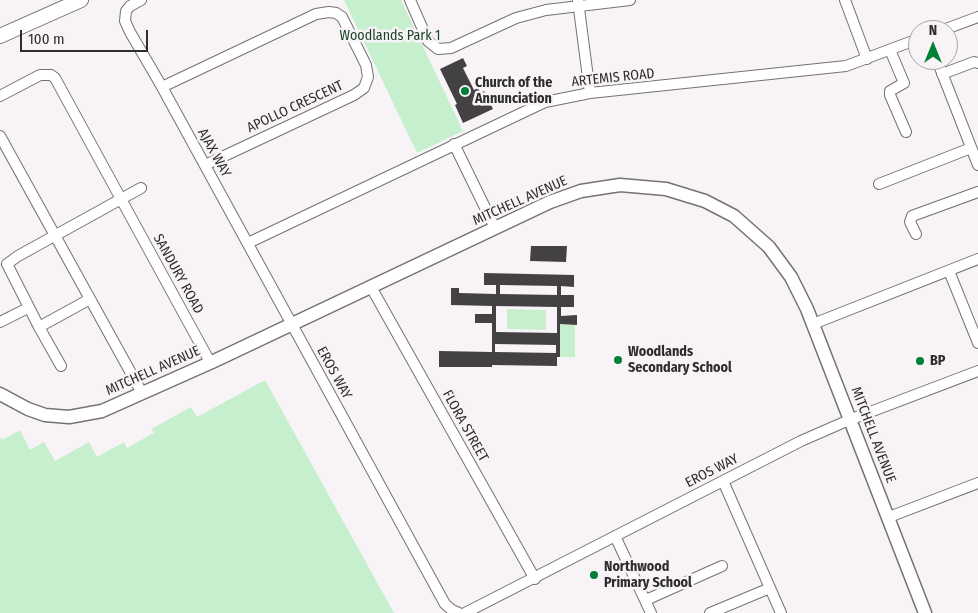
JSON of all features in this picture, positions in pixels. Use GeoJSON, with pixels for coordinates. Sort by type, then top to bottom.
{"type":"FeatureCollection","features":[{"type":"Feature","properties":{"kind":"main road"},"geometry":{"type":"LineString","coordinates":[[0,36],[81,0]]}},
{"type":"Feature","properties":{"kind":"street","name":"AJAX WAY"},"geometry":{"type":"LineString","coordinates":[[141,0],[130,6],[126,11],[125,21],[292,324]]}},
{"type":"Feature","properties":{"kind":"street"},"geometry":{"type":"LineString","coordinates":[[410,0],[428,41],[438,49],[451,48],[516,18],[546,10],[579,3],[630,0]]}},
{"type":"Feature","properties":{"kind":"street"},"geometry":{"type":"LineString","coordinates":[[846,0],[867,59]]}},
{"type":"Feature","properties":{"kind":"street"},"geometry":{"type":"LineString","coordinates":[[579,3],[590,93]]}},
{"type":"Feature","properties":{"kind":"street","name":"APOLLO CRESCENT"},"geometry":{"type":"LineString","coordinates":[[162,87],[316,14],[329,12],[336,13],[342,17],[368,71],[367,82],[364,88],[354,95],[205,165]]}},
{"type":"Feature","properties":{"kind":"street"},"geometry":{"type":"LineString","coordinates":[[958,24],[978,16]]}},
{"type":"Feature","properties":{"kind":"street","name":"ARTEMIS ROAD"},"geometry":{"type":"LineString","coordinates":[[248,243],[545,102],[562,97],[590,93],[835,68],[867,59],[908,44]]}},
{"type":"Feature","properties":{"kind":"street"},"geometry":{"type":"LineString","coordinates":[[890,50],[904,83],[890,91],[890,93],[906,132]]}},
{"type":"Feature","properties":{"kind":"street"},"geometry":{"type":"LineString","coordinates":[[942,74],[978,62]]}},
{"type":"Feature","properties":{"kind":"street"},"geometry":{"type":"LineString","coordinates":[[941,70],[978,165]]}},
{"type":"Feature","properties":{"kind":"street","name":"SANDURY ROAD"},"geometry":{"type":"LineString","coordinates":[[0,96],[40,75],[51,75],[55,78],[210,362]]}},
{"type":"Feature","properties":{"kind":"street"},"geometry":{"type":"LineString","coordinates":[[0,136],[142,393]]}},
{"type":"Feature","properties":{"kind":"street"},"geometry":{"type":"LineString","coordinates":[[454,144],[495,228]]}},
{"type":"Feature","properties":{"kind":"street"},"geometry":{"type":"LineString","coordinates":[[878,184],[971,148]]}},
{"type":"Feature","properties":{"kind":"street","name":"MITCHELL AVENUE"},"geometry":{"type":"LineString","coordinates":[[0,394],[28,410],[45,415],[69,416],[102,411],[561,198],[581,191],[620,185],[666,189],[705,201],[734,216],[769,247],[794,282],[813,324],[925,613]]}},
{"type":"Feature","properties":{"kind":"street"},"geometry":{"type":"LineString","coordinates":[[61,366],[28,308],[7,264],[54,235],[141,188]]}},
{"type":"Feature","properties":{"kind":"street"},"geometry":{"type":"LineString","coordinates":[[916,234],[910,222],[912,216],[978,192]]}},
{"type":"Feature","properties":{"kind":"street"},"geometry":{"type":"LineString","coordinates":[[813,324],[978,259]]}},
{"type":"Feature","properties":{"kind":"street"},"geometry":{"type":"LineString","coordinates":[[949,271],[978,343]]}},
{"type":"Feature","properties":{"kind":"street","name":"FLORA STREET"},"geometry":{"type":"LineString","coordinates":[[371,287],[535,579]]}},
{"type":"Feature","properties":{"kind":"street"},"geometry":{"type":"LineString","coordinates":[[39,327],[90,299]]}},
{"type":"Feature","properties":{"kind":"street"},"geometry":{"type":"LineString","coordinates":[[0,322],[28,308]]}},
{"type":"Feature","properties":{"kind":"street","name":"EROS WAY"},"geometry":{"type":"LineString","coordinates":[[292,324],[445,604],[459,613]]}},
{"type":"Feature","properties":{"kind":"street","name":"EROS WAY"},"geometry":{"type":"LineString","coordinates":[[465,613],[535,579],[801,441],[849,420],[978,371]]}},
{"type":"Feature","properties":{"kind":"street"},"geometry":{"type":"LineString","coordinates":[[724,481],[781,613]]}},
{"type":"Feature","properties":{"kind":"street"},"geometry":{"type":"LineString","coordinates":[[889,517],[978,483]]}},
{"type":"Feature","properties":{"kind":"street"},"geometry":{"type":"LineString","coordinates":[[615,536],[651,613]]}},
{"type":"Feature","properties":{"kind":"street"},"geometry":{"type":"LineString","coordinates":[[646,600],[722,566]]}},
{"type":"Feature","properties":{"kind":"street"},"geometry":{"type":"LineString","coordinates":[[710,613],[770,588]]}},
{"type":"Feature","properties":{"kind":"green space","name":"Woodlands Park 1"},"geometry":{"type":"Polygon","coordinates":[[[344,0],[401,0],[463,131],[417,153],[344,0]]]}},
{"type":"Feature","properties":{"kind":"green space"},"geometry":{"type":"Polygon","coordinates":[[[507,309],[546,310],[546,330],[507,329],[507,309]]]}},
{"type":"Feature","properties":{"kind":"green space"},"geometry":{"type":"Polygon","coordinates":[[[560,324],[575,325],[575,357],[560,357],[560,324]]]}},
{"type":"Feature","properties":{"kind":"green space"},"geometry":{"type":"Polygon","coordinates":[[[265,380],[394,613],[0,613],[0,437],[2,440],[20,430],[30,450],[44,442],[55,461],[89,442],[97,457],[124,442],[127,448],[154,433],[151,429],[191,407],[197,417],[265,380]]]}},
{"type":"Feature","properties":{"kind":"building","name":"Church of the Annunciation"},"geometry":{"type":"Polygon","coordinates":[[[463,58],[467,66],[463,68],[474,90],[478,88],[481,93],[484,91],[493,109],[463,123],[455,105],[457,104],[440,69],[463,58]]]}},
{"type":"Feature","properties":{"kind":"building"},"geometry":{"type":"Polygon","coordinates":[[[531,246],[567,246],[566,262],[530,261],[531,246]]]}},
{"type":"Feature","properties":{"kind":"building"},"geometry":{"type":"Polygon","coordinates":[[[484,273],[574,275],[574,287],[561,286],[561,295],[574,295],[574,307],[561,307],[561,316],[577,315],[577,325],[560,324],[560,357],[557,357],[557,366],[492,365],[492,367],[439,367],[439,351],[492,352],[492,323],[475,323],[475,314],[492,314],[492,306],[451,305],[451,288],[459,288],[459,293],[496,294],[496,285],[484,285],[484,273]],[[500,285],[500,294],[557,295],[557,286],[500,285]],[[496,306],[496,332],[557,333],[557,307],[496,306]],[[495,344],[495,352],[556,353],[556,345],[495,344]]]}},
{"type":"Feature","properties":{"kind":"place","name":"Church of the Annunciation"},"geometry":{"type":"Point","coordinates":[465,91]}},
{"type":"Feature","properties":{"kind":"place","name":"Woodlands Secondary School"},"geometry":{"type":"Point","coordinates":[618,360]}},
{"type":"Feature","properties":{"kind":"place","name":"BP"},"geometry":{"type":"Point","coordinates":[920,361]}},
{"type":"Feature","properties":{"kind":"place","name":"Northwood Primary School"},"geometry":{"type":"Point","coordinates":[594,575]}}]}
